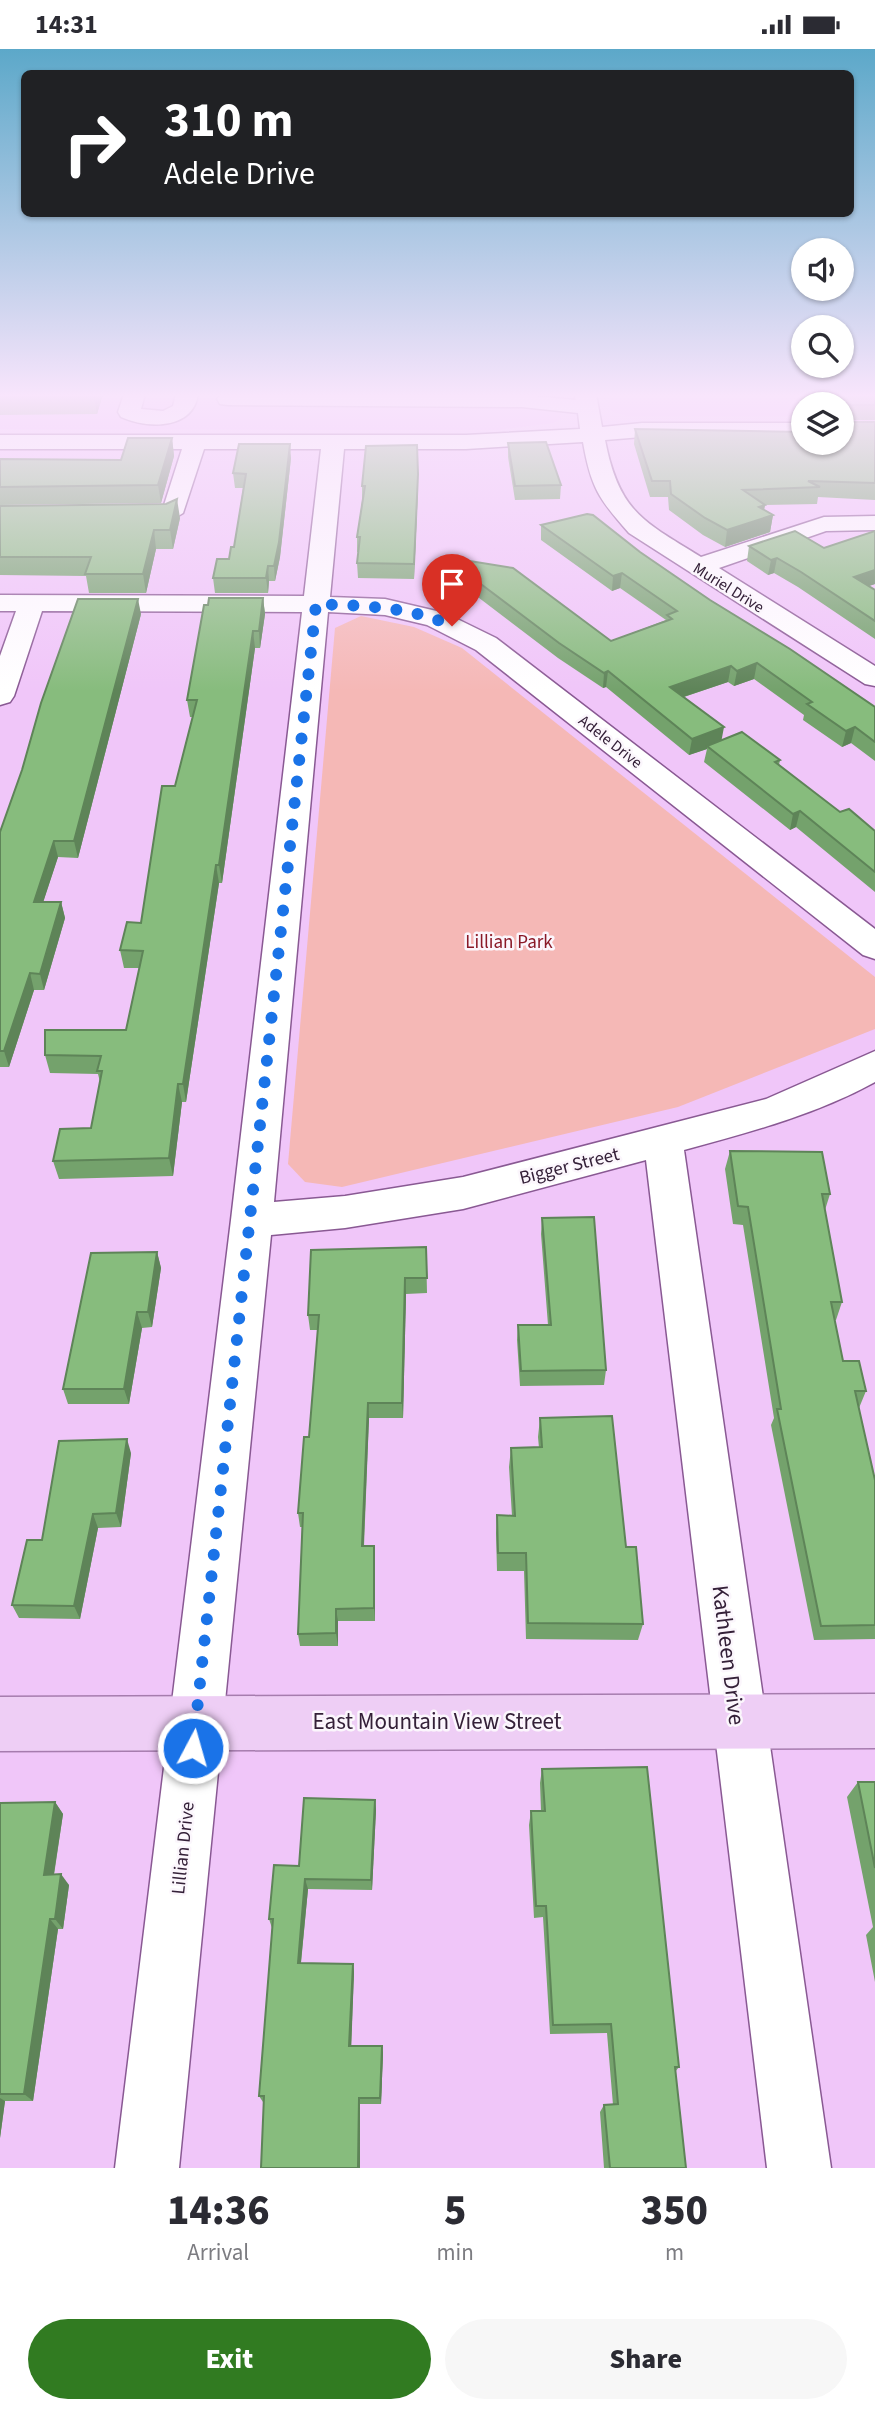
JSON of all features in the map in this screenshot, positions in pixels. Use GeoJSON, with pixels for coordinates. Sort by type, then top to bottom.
{"type":"FeatureCollection","features":[{"type":"Feature","properties":{"kind":"main road","name":"East Mountain View Street"},"geometry":{"type":"LineString","coordinates":[[0,1724],[875,1721]]}},
{"type":"Feature","properties":{"kind":"street"},"geometry":{"type":"LineString","coordinates":[[105,515],[170,513],[176,508],[180,493]]}},
{"type":"Feature","properties":{"kind":"street","name":"Lillian Drive"},"geometry":{"type":"LineString","coordinates":[[147,2168],[252,1220],[328,493]]}},
{"type":"Feature","properties":{"kind":"street","name":"Muriel Drive"},"geometry":{"type":"LineString","coordinates":[[610,493],[638,528],[875,678]]}},
{"type":"Feature","properties":{"kind":"street"},"geometry":{"type":"LineString","coordinates":[[697,567],[824,524],[875,523]]}},
{"type":"Feature","properties":{"kind":"street","name":"Adele Drive"},"geometry":{"type":"LineString","coordinates":[[0,603],[316,604],[385,607],[436,619],[486,644],[875,947]]}},
{"type":"Feature","properties":{"kind":"street"},"geometry":{"type":"LineString","coordinates":[[0,696],[32,603]]}},
{"type":"Feature","properties":{"kind":"street","name":"Bigger Street"},"geometry":{"type":"LineString","coordinates":[[252,1220],[345,1212],[463,1193],[775,1111],[844,1082],[875,1065]]}},
{"type":"Feature","properties":{"kind":"street","name":"Kathleen Drive"},"geometry":{"type":"LineString","coordinates":[[663,1141],[799,2168]]}},
{"type":"Feature","properties":{"kind":"green space","name":"Lillian Park"},"geometry":{"type":"Polygon","coordinates":[[[361,616],[414,627],[462,648],[875,977],[875,1029],[678,1107],[342,1187],[305,1182],[288,1164],[335,628],[361,616]]]}},
{"type":"Feature","properties":{"kind":"building"},"geometry":{"type":"Polygon","coordinates":[[[243,493],[285,493],[274,566],[268,566],[266,578],[213,578],[217,559],[229,559],[231,547],[234,547],[243,493]]]}},
{"type":"Feature","properties":{"kind":"building"},"geometry":{"type":"Polygon","coordinates":[[[364,493],[417,493],[414,564],[357,563],[360,537],[357,537],[364,493]]]}},
{"type":"Feature","properties":{"kind":"building"},"geometry":{"type":"Polygon","coordinates":[[[671,493],[747,493],[765,505],[759,507],[773,515],[727,530],[705,518],[671,493]]]}},
{"type":"Feature","properties":{"kind":"building"},"geometry":{"type":"Polygon","coordinates":[[[177,499],[170,530],[154,530],[143,574],[85,574],[91,557],[0,557],[0,506],[166,504],[177,499]]]}},
{"type":"Feature","properties":{"kind":"building"},"geometry":{"type":"Polygon","coordinates":[[[587,514],[593,515],[640,552],[710,600],[790,649],[875,707],[875,742],[855,727],[846,731],[807,704],[812,702],[757,663],[737,671],[731,666],[670,687],[724,727],[692,739],[608,671],[604,673],[559,643],[445,557],[513,568],[611,641],[672,619],[667,615],[677,611],[622,573],[613,576],[541,525],[587,514]]]}},
{"type":"Feature","properties":{"kind":"building"},"geometry":{"type":"Polygon","coordinates":[[[795,531],[824,548],[875,531],[875,570],[854,577],[875,590],[875,621],[801,572],[777,558],[771,560],[749,546],[795,531]]]}},
{"type":"Feature","properties":{"kind":"building"},"geometry":{"type":"Polygon","coordinates":[[[209,598],[263,598],[259,631],[253,631],[219,865],[216,865],[183,1084],[178,1084],[169,1158],[53,1161],[60,1129],[91,1128],[102,1071],[97,1071],[101,1056],[45,1055],[45,1030],[126,1030],[143,951],[120,950],[127,922],[141,923],[162,786],[175,786],[197,700],[187,700],[204,605],[208,605],[209,598]]]}},
{"type":"Feature","properties":{"kind":"building"},"geometry":{"type":"Polygon","coordinates":[[[78,599],[138,599],[74,841],[54,841],[34,902],[61,902],[40,974],[30,973],[4,1051],[0,1051],[0,832],[78,599]]]}},
{"type":"Feature","properties":{"kind":"building"},"geometry":{"type":"Polygon","coordinates":[[[742,732],[780,760],[775,762],[840,812],[849,809],[875,831],[875,872],[800,811],[793,814],[707,746],[742,732]]]}},
{"type":"Feature","properties":{"kind":"building"},"geometry":{"type":"Polygon","coordinates":[[[730,1151],[822,1152],[830,1194],[822,1194],[842,1302],[831,1302],[843,1361],[859,1361],[866,1391],[855,1391],[875,1480],[875,1625],[821,1626],[777,1409],[781,1409],[748,1207],[738,1206],[730,1151]]]}},
{"type":"Feature","properties":{"kind":"building"},"geometry":{"type":"Polygon","coordinates":[[[594,1217],[606,1370],[521,1371],[518,1325],[551,1325],[542,1218],[594,1217]]]}},
{"type":"Feature","properties":{"kind":"building"},"geometry":{"type":"Polygon","coordinates":[[[426,1247],[427,1278],[405,1278],[402,1403],[368,1403],[362,1546],[374,1546],[374,1608],[336,1609],[336,1633],[298,1634],[303,1513],[298,1513],[304,1437],[309,1437],[319,1315],[308,1315],[311,1250],[426,1247]]]}},
{"type":"Feature","properties":{"kind":"building"},"geometry":{"type":"Polygon","coordinates":[[[157,1252],[148,1312],[137,1312],[124,1389],[63,1389],[91,1253],[157,1252]]]}},
{"type":"Feature","properties":{"kind":"building"},"geometry":{"type":"Polygon","coordinates":[[[612,1416],[626,1547],[636,1547],[643,1624],[528,1623],[526,1553],[498,1553],[497,1515],[515,1516],[511,1448],[542,1447],[540,1418],[612,1416]]]}},
{"type":"Feature","properties":{"kind":"building"},"geometry":{"type":"Polygon","coordinates":[[[127,1439],[116,1513],[93,1514],[74,1606],[12,1605],[27,1540],[42,1540],[59,1441],[127,1439]]]}},
{"type":"Feature","properties":{"kind":"building"},"geometry":{"type":"Polygon","coordinates":[[[647,1767],[679,2067],[675,2067],[686,2168],[610,2168],[604,2105],[618,2104],[611,2024],[553,2025],[546,1906],[536,1906],[531,1811],[545,1811],[542,1769],[647,1767]]]}},
{"type":"Feature","properties":{"kind":"building"},"geometry":{"type":"Polygon","coordinates":[[[858,1782],[875,1782],[875,1868],[858,1782]]]}},
{"type":"Feature","properties":{"kind":"building"},"geometry":{"type":"Polygon","coordinates":[[[304,1798],[375,1800],[371,1880],[305,1879],[298,1963],[353,1964],[349,2046],[382,2046],[380,2098],[359,2098],[358,2168],[261,2168],[264,2096],[259,2096],[273,1919],[269,1919],[274,1865],[299,1866],[304,1798]]]}},
{"type":"Feature","properties":{"kind":"building"},"geometry":{"type":"Polygon","coordinates":[[[55,1802],[44,1875],[61,1874],[55,1919],[50,1919],[24,2094],[0,2094],[0,1803],[55,1802]]]}},
{"type":"Feature","properties":{"kind":"route"},"geometry":{"type":"LineString","coordinates":[[193,1748],[252,1220],[316,604],[385,607],[436,619],[452,626]]}}]}
